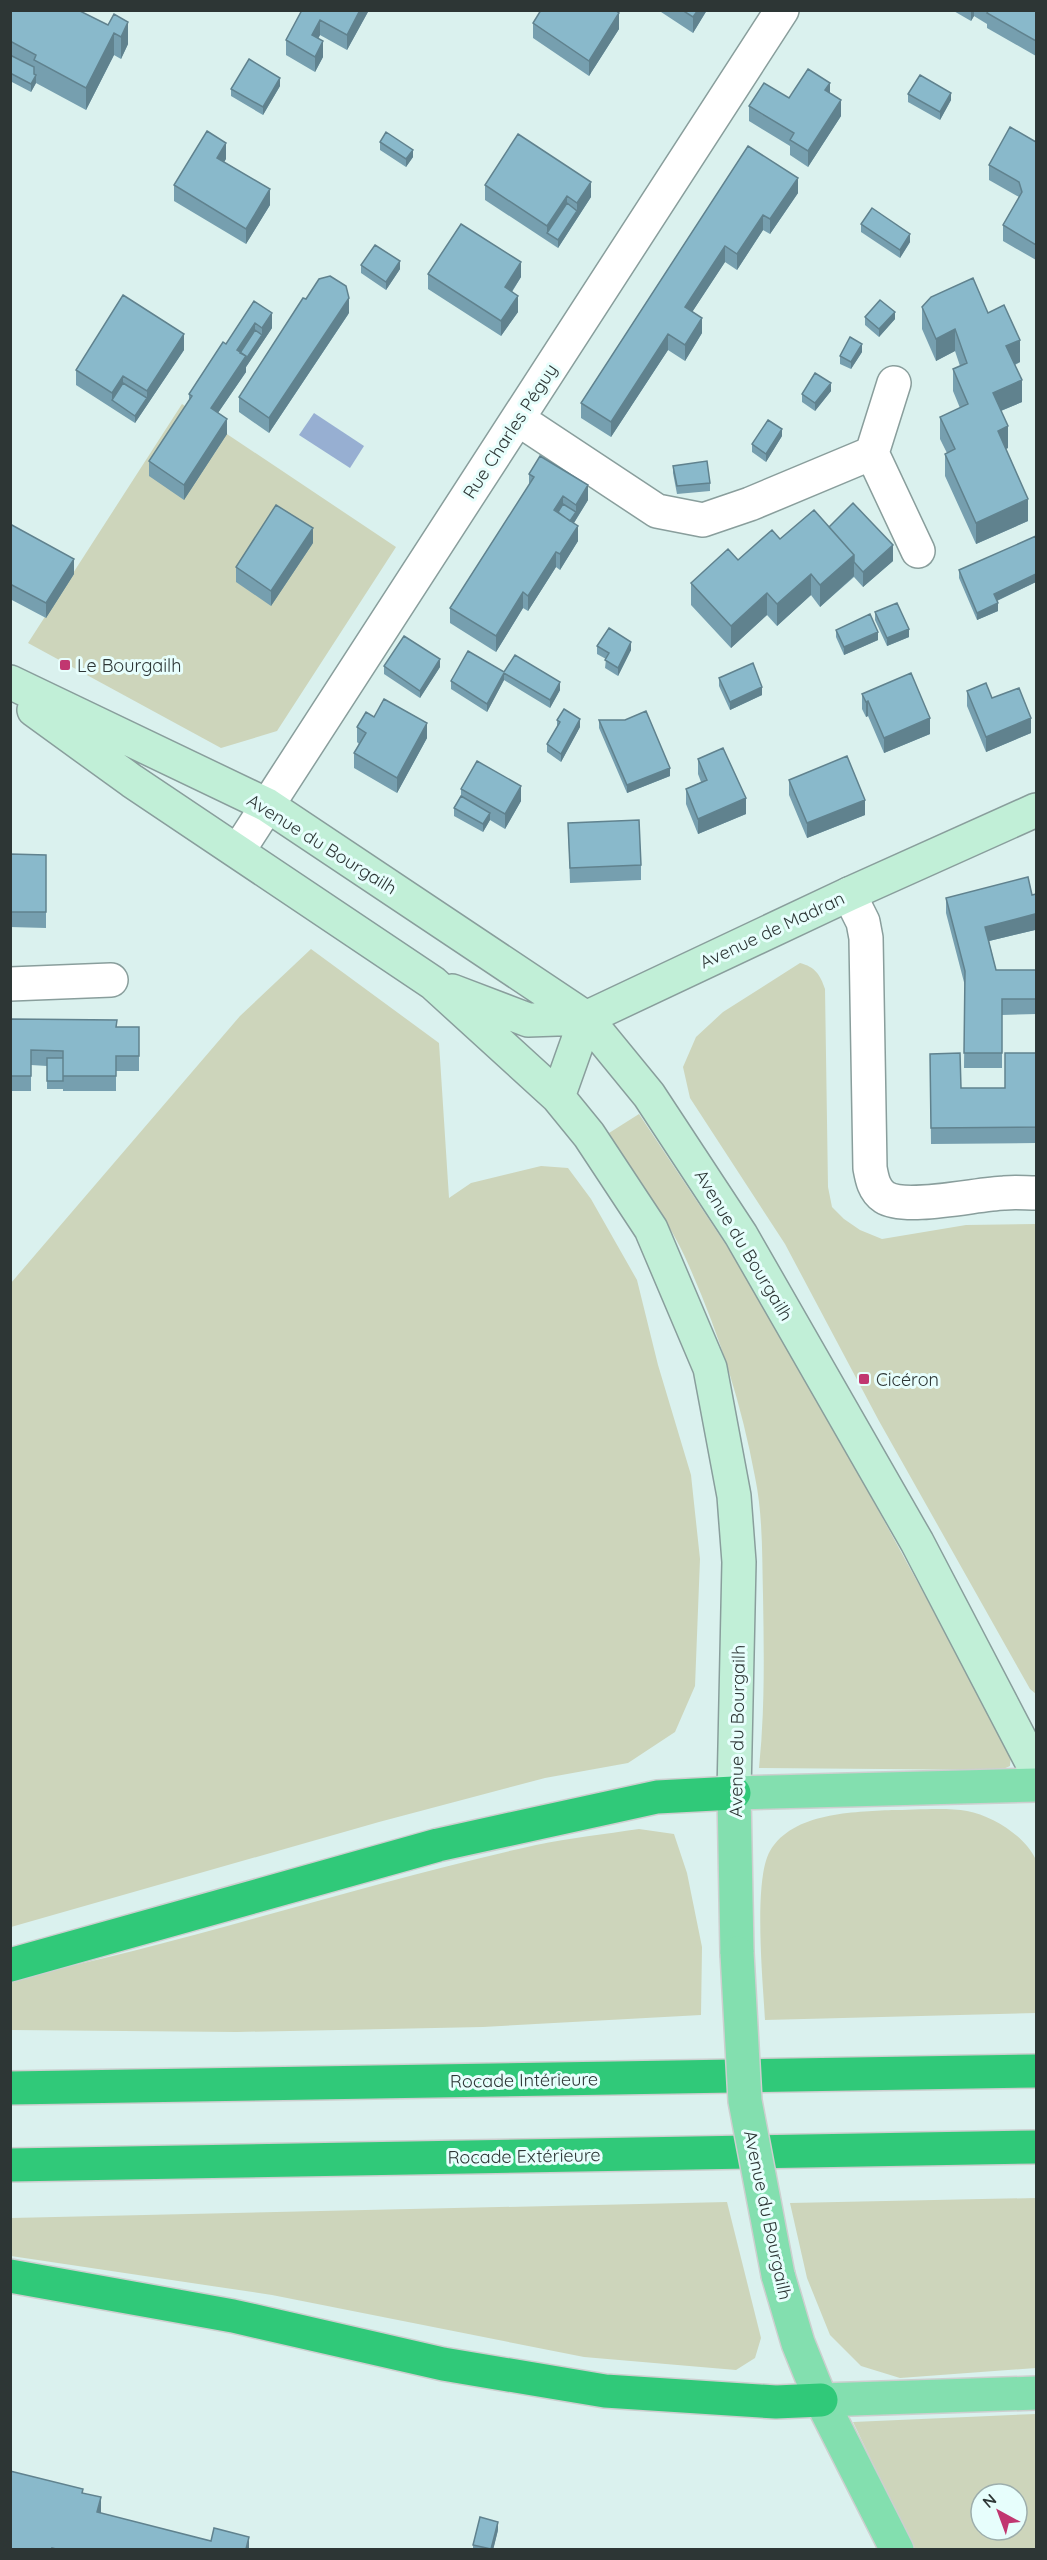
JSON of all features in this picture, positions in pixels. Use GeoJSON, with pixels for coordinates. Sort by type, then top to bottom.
{"type":"FeatureCollection","features":[{"type":"Feature","properties":{"kind":"highway"},"geometry":{"type":"LineString","coordinates":[[10,1965],[438,1845],[657,1797],[734,1793]]}},
{"type":"Feature","properties":{"kind":"highway","name":"Rocade Intérieure"},"geometry":{"type":"LineString","coordinates":[[10,2088],[1036,2071]]}},
{"type":"Feature","properties":{"kind":"highway","name":"Rocade Extérieure"},"geometry":{"type":"LineString","coordinates":[[10,2165],[1036,2148]]}},
{"type":"Feature","properties":{"kind":"highway"},"geometry":{"type":"LineString","coordinates":[[10,2276],[233,2316],[443,2364],[605,2391],[776,2402],[821,2400]]}},
{"type":"Feature","properties":{"kind":"main road","name":"Avenue du Bourgailh"},"geometry":{"type":"LineString","coordinates":[[10,682],[267,806],[586,1017],[649,1095],[741,1235],[917,1542],[1036,1770]]}},
{"type":"Feature","properties":{"kind":"main road","name":"Avenue du Bourgailh"},"geometry":{"type":"LineString","coordinates":[[10,693],[132,781],[433,983],[558,1097],[589,1135],[651,1229],[710,1368],[734,1496],[739,1562],[734,1793],[737,1953],[744,2102],[778,2275],[798,2343],[821,2400],[897,2550]]}},
{"type":"Feature","properties":{"kind":"main road","name":"Avenue de Madran"},"geometry":{"type":"LineString","coordinates":[[586,1017],[849,894],[1036,810]]}},
{"type":"Feature","properties":{"kind":"main road","name":"Avenue du Bourgailh"},"geometry":{"type":"LineString","coordinates":[[433,983],[528,1020],[586,1017]]}},
{"type":"Feature","properties":{"kind":"main road"},"geometry":{"type":"LineString","coordinates":[[558,1097],[586,1017]]}},
{"type":"Feature","properties":{"kind":"main road"},"geometry":{"type":"LineString","coordinates":[[734,1793],[1036,1785]]}},
{"type":"Feature","properties":{"kind":"main road"},"geometry":{"type":"LineString","coordinates":[[821,2400],[1036,2392]]}},
{"type":"Feature","properties":{"kind":"street","name":"Rue Charles Péguy"},"geometry":{"type":"LineString","coordinates":[[238,851],[782,10]]}},
{"type":"Feature","properties":{"kind":"street"},"geometry":{"type":"LineString","coordinates":[[894,383],[872,453],[918,552]]}},
{"type":"Feature","properties":{"kind":"street"},"geometry":{"type":"LineString","coordinates":[[518,419],[657,511],[703,520],[750,504],[872,453]]}},
{"type":"Feature","properties":{"kind":"street"},"geometry":{"type":"LineString","coordinates":[[849,894],[862,922],[866,938],[870,1168],[873,1185],[883,1196],[895,1201],[915,1202],[1005,1192],[1036,1193]]}},
{"type":"Feature","properties":{"kind":"street"},"geometry":{"type":"LineString","coordinates":[[10,984],[111,980]]}},
{"type":"Feature","properties":{"kind":"green space"},"geometry":{"type":"Polygon","coordinates":[[[182,404],[396,547],[277,731],[221,748],[28,643],[182,404]]]}},
{"type":"Feature","properties":{"kind":"green space"},"geometry":{"type":"Polygon","coordinates":[[[311,949],[439,1043],[449,1198],[471,1183],[541,1166],[568,1168],[591,1199],[637,1280],[658,1365],[691,1475],[700,1559],[695,1686],[675,1732],[628,1763],[545,1778],[379,1822],[11,1927],[11,1283],[240,1016],[311,949]]]}},
{"type":"Feature","properties":{"kind":"green space"},"geometry":{"type":"Polygon","coordinates":[[[800,963],[816,972],[825,989],[828,1187],[832,1207],[860,1230],[882,1239],[966,1225],[1036,1224],[1036,1694],[1030,1689],[879,1421],[785,1244],[690,1098],[683,1067],[696,1037],[723,1012],[800,963]]]}},
{"type":"Feature","properties":{"kind":"green space"},"geometry":{"type":"Polygon","coordinates":[[[639,1114],[748,1278],[812,1389],[1011,1753],[1010,1766],[1001,1770],[759,1768],[764,1660],[761,1521],[758,1491],[735,1392],[718,1337],[697,1283],[668,1225],[609,1133],[639,1114]]]}},
{"type":"Feature","properties":{"kind":"green space"},"geometry":{"type":"Polygon","coordinates":[[[892,1810],[967,1811],[987,1817],[1007,1828],[1031,1851],[1036,1860],[1036,2013],[765,2020],[760,1907],[765,1865],[770,1851],[780,1838],[793,1828],[809,1821],[843,1814],[892,1810]]]}},
{"type":"Feature","properties":{"kind":"green space"},"geometry":{"type":"Polygon","coordinates":[[[639,1829],[674,1834],[687,1873],[702,1947],[701,2015],[483,2027],[237,2032],[11,2030],[11,1979],[143,1948],[470,1860],[575,1838],[639,1829]]]}},
{"type":"Feature","properties":{"kind":"green space"},"geometry":{"type":"Polygon","coordinates":[[[1036,2198],[1036,2368],[900,2378],[861,2366],[830,2335],[807,2278],[790,2203],[1036,2198]]]}},
{"type":"Feature","properties":{"kind":"green space"},"geometry":{"type":"Polygon","coordinates":[[[727,2202],[761,2338],[755,2358],[736,2370],[584,2357],[272,2295],[11,2256],[11,2218],[727,2202]]]}},
{"type":"Feature","properties":{"kind":"green space"},"geometry":{"type":"Polygon","coordinates":[[[1036,2414],[1036,2549],[914,2549],[853,2422],[1036,2414]]]}},
{"type":"Feature","properties":{"kind":"water"},"geometry":{"type":"Polygon","coordinates":[[[314,413],[364,446],[350,468],[299,435],[314,413]]]}},
{"type":"Feature","properties":{"kind":"building"},"geometry":{"type":"Polygon","coordinates":[[[10,10],[78,10],[108,25],[114,14],[128,22],[121,37],[114,33],[86,88],[34,60],[36,55],[10,41],[10,10]]]}},
{"type":"Feature","properties":{"kind":"building"},"geometry":{"type":"Polygon","coordinates":[[[302,10],[360,10],[347,35],[320,20],[312,35],[323,41],[315,57],[286,40],[302,10]]]}},
{"type":"Feature","properties":{"kind":"building"},"geometry":{"type":"Polygon","coordinates":[[[541,10],[615,10],[619,13],[589,61],[533,23],[541,10]]]}},
{"type":"Feature","properties":{"kind":"building"},"geometry":{"type":"Polygon","coordinates":[[[682,10],[698,10],[693,17],[682,10]]]}},
{"type":"Feature","properties":{"kind":"building"},"geometry":{"type":"Polygon","coordinates":[[[989,10],[1036,10],[1036,41],[987,13],[989,10]]]}},
{"type":"Feature","properties":{"kind":"building"},"geometry":{"type":"Polygon","coordinates":[[[10,55],[34,67],[36,75],[31,84],[10,73],[10,55]]]}},
{"type":"Feature","properties":{"kind":"building"},"geometry":{"type":"Polygon","coordinates":[[[249,59],[280,78],[263,107],[231,89],[249,59]]]}},
{"type":"Feature","properties":{"kind":"building"},"geometry":{"type":"Polygon","coordinates":[[[808,69],[830,83],[825,90],[841,100],[808,151],[790,140],[794,133],[749,106],[764,83],[789,98],[808,69]]]}},
{"type":"Feature","properties":{"kind":"building"},"geometry":{"type":"Polygon","coordinates":[[[920,75],[951,93],[940,112],[908,94],[920,75]]]}},
{"type":"Feature","properties":{"kind":"building"},"geometry":{"type":"Polygon","coordinates":[[[1010,127],[1036,142],[1036,245],[1003,225],[1022,192],[1019,182],[989,165],[1010,127]]]}},
{"type":"Feature","properties":{"kind":"building"},"geometry":{"type":"Polygon","coordinates":[[[207,131],[226,143],[217,158],[270,189],[246,229],[174,185],[207,131]]]}},
{"type":"Feature","properties":{"kind":"building"},"geometry":{"type":"Polygon","coordinates":[[[386,132],[413,150],[406,159],[380,142],[386,132]]]}},
{"type":"Feature","properties":{"kind":"building"},"geometry":{"type":"Polygon","coordinates":[[[518,134],[591,182],[577,203],[567,196],[547,226],[485,185],[518,134]]]}},
{"type":"Feature","properties":{"kind":"building"},"geometry":{"type":"Polygon","coordinates":[[[748,146],[798,178],[770,219],[763,215],[737,254],[725,246],[685,307],[702,318],[685,345],[668,334],[611,422],[581,403],[748,146]]]}},
{"type":"Feature","properties":{"kind":"building"},"geometry":{"type":"Polygon","coordinates":[[[567,203],[577,211],[558,240],[547,233],[567,203]]]}},
{"type":"Feature","properties":{"kind":"building"},"geometry":{"type":"Polygon","coordinates":[[[872,208],[910,234],[900,250],[861,224],[872,208]]]}},
{"type":"Feature","properties":{"kind":"building"},"geometry":{"type":"Polygon","coordinates":[[[461,224],[521,262],[505,287],[518,296],[501,321],[428,274],[461,224]]]}},
{"type":"Feature","properties":{"kind":"building"},"geometry":{"type":"Polygon","coordinates":[[[375,245],[400,261],[386,282],[361,265],[375,245]]]}},
{"type":"Feature","properties":{"kind":"building"},"geometry":{"type":"Polygon","coordinates":[[[330,276],[346,286],[349,298],[269,418],[239,397],[303,298],[306,299],[319,279],[330,276]]]}},
{"type":"Feature","properties":{"kind":"building"},"geometry":{"type":"Polygon","coordinates":[[[973,278],[988,313],[1004,305],[1020,340],[1006,346],[1022,380],[993,393],[1008,426],[998,431],[1028,499],[976,523],[945,454],[955,449],[940,417],[968,404],[953,369],[967,363],[955,329],[936,339],[922,307],[931,297],[973,278]]]}},
{"type":"Feature","properties":{"kind":"building"},"geometry":{"type":"Polygon","coordinates":[[[123,295],[184,334],[147,391],[123,376],[112,393],[76,370],[123,295]]]}},
{"type":"Feature","properties":{"kind":"building"},"geometry":{"type":"Polygon","coordinates":[[[880,300],[895,312],[879,329],[865,317],[880,300]]]}},
{"type":"Feature","properties":{"kind":"building"},"geometry":{"type":"Polygon","coordinates":[[[254,301],[272,313],[262,328],[255,323],[237,350],[246,356],[211,408],[227,419],[184,485],[149,461],[192,396],[189,394],[223,342],[226,344],[254,301]]]}},
{"type":"Feature","properties":{"kind":"building"},"geometry":{"type":"Polygon","coordinates":[[[255,330],[262,335],[246,359],[246,356],[240,353],[255,330]]]}},
{"type":"Feature","properties":{"kind":"building"},"geometry":{"type":"Polygon","coordinates":[[[850,337],[862,344],[851,362],[840,356],[850,337]]]}},
{"type":"Feature","properties":{"kind":"building"},"geometry":{"type":"Polygon","coordinates":[[[815,373],[831,383],[815,403],[802,394],[815,373]]]}},
{"type":"Feature","properties":{"kind":"building"},"geometry":{"type":"Polygon","coordinates":[[[123,383],[147,398],[135,416],[112,400],[123,383]]]}},
{"type":"Feature","properties":{"kind":"building"},"geometry":{"type":"Polygon","coordinates":[[[768,420],[782,429],[766,454],[752,444],[768,420]]]}},
{"type":"Feature","properties":{"kind":"building"},"geometry":{"type":"Polygon","coordinates":[[[540,456],[588,485],[576,505],[563,496],[554,510],[578,526],[560,554],[556,552],[528,596],[523,592],[496,636],[450,608],[534,477],[529,474],[540,456]]]}},
{"type":"Feature","properties":{"kind":"building"},"geometry":{"type":"Polygon","coordinates":[[[707,461],[710,483],[677,486],[673,466],[707,461]]]}},
{"type":"Feature","properties":{"kind":"building"},"geometry":{"type":"Polygon","coordinates":[[[853,503],[893,545],[863,572],[854,562],[854,555],[829,527],[853,503]]]}},
{"type":"Feature","properties":{"kind":"building"},"geometry":{"type":"Polygon","coordinates":[[[563,504],[576,512],[570,521],[558,512],[563,504]]]}},
{"type":"Feature","properties":{"kind":"building"},"geometry":{"type":"Polygon","coordinates":[[[276,505],[313,528],[271,591],[236,567],[276,505]]]}},
{"type":"Feature","properties":{"kind":"building"},"geometry":{"type":"Polygon","coordinates":[[[814,510],[854,555],[820,585],[811,574],[777,604],[767,593],[731,626],[691,583],[728,549],[738,560],[772,530],[780,539],[814,510]]]}},
{"type":"Feature","properties":{"kind":"building"},"geometry":{"type":"Polygon","coordinates":[[[10,524],[74,559],[46,603],[10,584],[10,524]]]}},
{"type":"Feature","properties":{"kind":"building"},"geometry":{"type":"Polygon","coordinates":[[[1036,536],[1036,574],[994,594],[998,603],[977,613],[959,570],[1036,536]]]}},
{"type":"Feature","properties":{"kind":"building"},"geometry":{"type":"Polygon","coordinates":[[[897,603],[909,629],[887,638],[875,612],[897,603]]]}},
{"type":"Feature","properties":{"kind":"building"},"geometry":{"type":"Polygon","coordinates":[[[870,614],[878,632],[844,647],[836,630],[870,614]]]}},
{"type":"Feature","properties":{"kind":"building"},"geometry":{"type":"Polygon","coordinates":[[[609,628],[631,642],[618,668],[605,660],[609,653],[597,646],[609,628]]]}},
{"type":"Feature","properties":{"kind":"building"},"geometry":{"type":"Polygon","coordinates":[[[404,636],[440,659],[420,691],[384,666],[404,636]]]}},
{"type":"Feature","properties":{"kind":"building"},"geometry":{"type":"Polygon","coordinates":[[[468,651],[504,672],[515,655],[560,682],[550,700],[504,673],[487,704],[451,681],[468,651]]]}},
{"type":"Feature","properties":{"kind":"building"},"geometry":{"type":"Polygon","coordinates":[[[753,663],[762,687],[730,702],[719,678],[753,663]]]}},
{"type":"Feature","properties":{"kind":"building"},"geometry":{"type":"Polygon","coordinates":[[[911,673],[930,718],[884,738],[868,701],[866,702],[862,694],[911,673]]]}},
{"type":"Feature","properties":{"kind":"building"},"geometry":{"type":"Polygon","coordinates":[[[986,683],[992,698],[1019,688],[1031,718],[986,737],[967,691],[986,683]]]}},
{"type":"Feature","properties":{"kind":"building"},"geometry":{"type":"Polygon","coordinates":[[[384,699],[427,723],[397,778],[354,753],[366,733],[357,727],[366,712],[374,717],[384,699]]]}},
{"type":"Feature","properties":{"kind":"building"},"geometry":{"type":"Polygon","coordinates":[[[564,709],[580,719],[561,754],[547,744],[560,722],[557,720],[564,709]]]}},
{"type":"Feature","properties":{"kind":"building"},"geometry":{"type":"Polygon","coordinates":[[[646,711],[670,768],[627,785],[599,720],[625,720],[646,711]]]}},
{"type":"Feature","properties":{"kind":"building"},"geometry":{"type":"Polygon","coordinates":[[[723,748],[746,798],[698,819],[686,789],[707,780],[698,759],[723,748]]]}},
{"type":"Feature","properties":{"kind":"building"},"geometry":{"type":"Polygon","coordinates":[[[847,756],[865,800],[807,823],[789,780],[847,756]]]}},
{"type":"Feature","properties":{"kind":"building"},"geometry":{"type":"Polygon","coordinates":[[[477,761],[521,786],[505,814],[461,789],[477,761]]]}},
{"type":"Feature","properties":{"kind":"building"},"geometry":{"type":"Polygon","coordinates":[[[461,796],[490,813],[483,824],[454,808],[461,796]]]}},
{"type":"Feature","properties":{"kind":"building"},"geometry":{"type":"Polygon","coordinates":[[[639,820],[641,865],[570,868],[568,823],[639,820]]]}},
{"type":"Feature","properties":{"kind":"building"},"geometry":{"type":"Polygon","coordinates":[[[10,854],[46,855],[46,912],[10,912],[10,854]]]}},
{"type":"Feature","properties":{"kind":"building"},"geometry":{"type":"Polygon","coordinates":[[[1028,877],[1032,895],[1036,894],[1036,923],[1035,914],[985,927],[996,970],[1036,970],[1036,999],[1002,999],[1002,1053],[964,1053],[965,971],[946,898],[1028,877]]]}},
{"type":"Feature","properties":{"kind":"building"},"geometry":{"type":"Polygon","coordinates":[[[10,1019],[117,1020],[116,1027],[139,1027],[139,1056],[116,1056],[116,1076],[63,1076],[63,1051],[31,1050],[31,1076],[10,1076],[10,1019]]]}},
{"type":"Feature","properties":{"kind":"building"},"geometry":{"type":"Polygon","coordinates":[[[960,1053],[961,1088],[1005,1088],[1005,1053],[1036,1053],[1036,1127],[931,1128],[930,1054],[960,1053]]]}},
{"type":"Feature","properties":{"kind":"building"},"geometry":{"type":"Polygon","coordinates":[[[47,1058],[63,1058],[63,1081],[47,1081],[47,1058]]]}},
{"type":"Feature","properties":{"kind":"building"},"geometry":{"type":"Polygon","coordinates":[[[10,2471],[83,2489],[82,2493],[101,2497],[97,2512],[211,2541],[214,2528],[249,2537],[247,2550],[60,2550],[52,2548],[52,2550],[10,2550],[10,2471]]]}},
{"type":"Feature","properties":{"kind":"building"},"geometry":{"type":"Polygon","coordinates":[[[480,2517],[498,2522],[491,2549],[473,2545],[480,2517]]]}},
{"type":"Feature","properties":{"kind":"place","name":"Le Bourgailh"},"geometry":{"type":"Point","coordinates":[65,665]}},
{"type":"Feature","properties":{"kind":"place","name":"Cicéron"},"geometry":{"type":"Point","coordinates":[864,1379]}}]}
